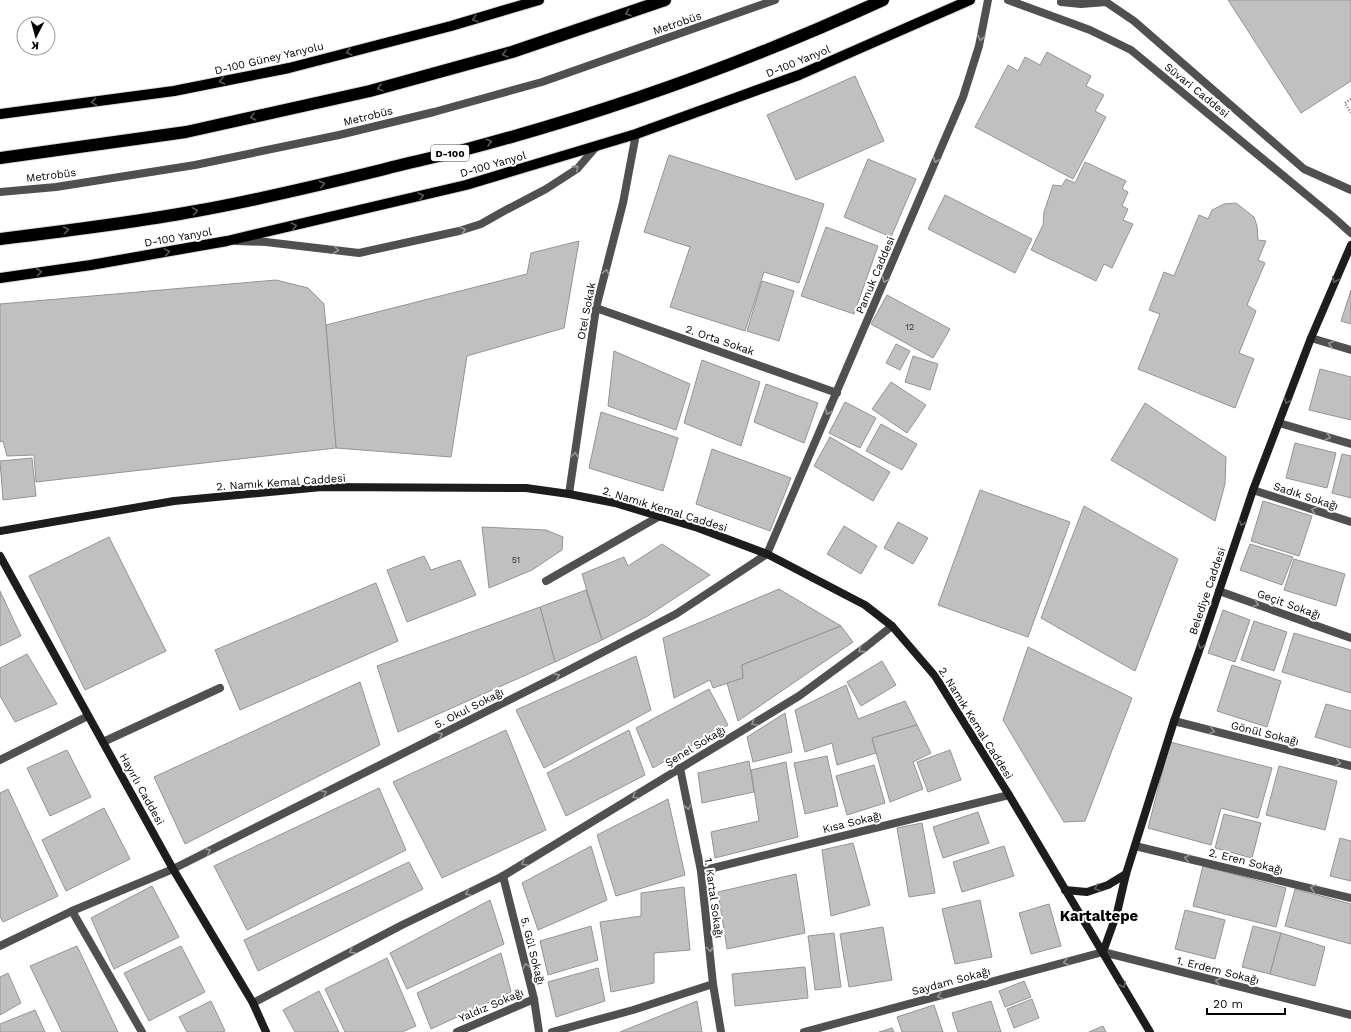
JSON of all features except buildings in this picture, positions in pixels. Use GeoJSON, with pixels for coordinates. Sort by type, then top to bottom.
{"type":"FeatureCollection","features":[{"type":"Feature","properties":{"kind":"highway"},"geometry":{"type":"LineString","coordinates":[[0,158],[186,132],[370,91],[512,52],[665,0]]}},
{"type":"Feature","properties":{"kind":"highway","name":"D-100"},"geometry":{"type":"LineString","coordinates":[[0,239],[104,226],[254,200],[472,147],[578,116],[680,83],[776,46],[883,0]]}},
{"type":"Feature","properties":{"kind":"main road","name":"D-100 Güney Yanyolu"},"geometry":{"type":"LineString","coordinates":[[0,114],[174,91],[288,68],[451,26],[539,0]]}},
{"type":"Feature","properties":{"kind":"main road","name":"D-100 Yanyol"},"geometry":{"type":"LineString","coordinates":[[0,278],[91,265],[227,241],[466,185],[636,134],[799,75],[970,0]]}},
{"type":"Feature","properties":{"kind":"main road","name":"Belediye Caddesi"},"geometry":{"type":"LineString","coordinates":[[1103,952],[1117,913],[1126,874],[1174,721],[1253,490],[1311,338],[1351,245]]}},
{"type":"Feature","properties":{"kind":"main road","name":"2. Namık Kemal Caddesi"},"geometry":{"type":"LineString","coordinates":[[0,531],[174,501],[322,487],[526,488],[569,494],[615,503],[698,528],[767,554],[865,605],[892,626],[935,676],[1009,795],[1150,1032]]}},
{"type":"Feature","properties":{"kind":"main road","name":"Hayırlı Caddesi"},"geometry":{"type":"LineString","coordinates":[[0,556],[173,869],[253,1003],[266,1032]]}},
{"type":"Feature","properties":{"kind":"main road"},"geometry":{"type":"LineString","coordinates":[[1065,890],[1087,892],[1108,885],[1126,874]]}},
{"type":"Feature","properties":{"kind":"street","name":"Metrobüs"},"geometry":{"type":"LineString","coordinates":[[731,16],[765,0]]}},
{"type":"Feature","properties":{"kind":"street","name":"Metrobüs"},"geometry":{"type":"LineString","coordinates":[[0,192],[56,187],[195,165],[361,130],[434,112],[542,82],[775,0]]}},
{"type":"Feature","properties":{"kind":"street","name":"Pamuk Caddesi"},"geometry":{"type":"LineString","coordinates":[[767,554],[963,97],[979,46],[988,0]]}},
{"type":"Feature","properties":{"kind":"street","name":"Süvari Caddesi"},"geometry":{"type":"LineString","coordinates":[[1008,0],[1090,30],[1131,50],[1351,233]]}},
{"type":"Feature","properties":{"kind":"street"},"geometry":{"type":"LineString","coordinates":[[1060,2],[1081,4],[1106,2],[1139,26],[1304,169],[1351,190]]}},
{"type":"Feature","properties":{"kind":"street","name":"Otel Sokak"},"geometry":{"type":"LineString","coordinates":[[569,494],[596,308],[623,203],[636,134]]}},
{"type":"Feature","properties":{"kind":"street"},"geometry":{"type":"LineString","coordinates":[[227,241],[266,242],[359,253],[459,231],[482,224],[546,189],[577,169],[596,147]]}},
{"type":"Feature","properties":{"kind":"street","name":"2. Orta Sokak"},"geometry":{"type":"LineString","coordinates":[[596,308],[836,393]]}},
{"type":"Feature","properties":{"kind":"street"},"geometry":{"type":"LineString","coordinates":[[1311,338],[1351,350]]}},
{"type":"Feature","properties":{"kind":"street"},"geometry":{"type":"LineString","coordinates":[[1278,423],[1351,444]]}},
{"type":"Feature","properties":{"kind":"street","name":"Sadık Sokağı"},"geometry":{"type":"LineString","coordinates":[[1253,490],[1351,522]]}},
{"type":"Feature","properties":{"kind":"street"},"geometry":{"type":"LineString","coordinates":[[546,581],[658,517]]}},
{"type":"Feature","properties":{"kind":"street","name":"5. Okul Sokağı"},"geometry":{"type":"LineString","coordinates":[[0,946],[72,911],[173,869],[556,677],[676,614],[767,554]]}},
{"type":"Feature","properties":{"kind":"street","name":"Geçit Sokağı"},"geometry":{"type":"LineString","coordinates":[[1219,591],[1351,638]]}},
{"type":"Feature","properties":{"kind":"street","name":"Şenel Sokağı"},"geometry":{"type":"LineString","coordinates":[[253,1003],[402,925],[503,876],[799,696],[892,626]]}},
{"type":"Feature","properties":{"kind":"street"},"geometry":{"type":"LineString","coordinates":[[103,742],[220,688]]}},
{"type":"Feature","properties":{"kind":"street"},"geometry":{"type":"LineString","coordinates":[[0,760],[88,716]]}},
{"type":"Feature","properties":{"kind":"street","name":"Gönül Sokağı"},"geometry":{"type":"LineString","coordinates":[[1174,721],[1351,766]]}},
{"type":"Feature","properties":{"kind":"street","name":"1. Kartal Sokağı"},"geometry":{"type":"LineString","coordinates":[[680,768],[701,871],[713,984],[721,1032]]}},
{"type":"Feature","properties":{"kind":"street","name":"Kısa Sokağı"},"geometry":{"type":"LineString","coordinates":[[701,871],[1009,795]]}},
{"type":"Feature","properties":{"kind":"street","name":"2. Eren Sokağı"},"geometry":{"type":"LineString","coordinates":[[1135,846],[1351,898]]}},
{"type":"Feature","properties":{"kind":"street","name":"5. Gül Sokağı"},"geometry":{"type":"LineString","coordinates":[[503,876],[534,999],[539,1032]]}},
{"type":"Feature","properties":{"kind":"street"},"geometry":{"type":"LineString","coordinates":[[72,911],[142,1032]]}},
{"type":"Feature","properties":{"kind":"street","name":"1. Erdem Sokağı"},"geometry":{"type":"LineString","coordinates":[[1103,952],[1351,1015]]}},
{"type":"Feature","properties":{"kind":"street","name":"Saydam Sokağı"},"geometry":{"type":"LineString","coordinates":[[804,1032],[1103,952]]}},
{"type":"Feature","properties":{"kind":"street"},"geometry":{"type":"LineString","coordinates":[[552,1032],[633,1010],[713,984]]}},
{"type":"Feature","properties":{"kind":"street","name":"Yaldız Sokağı"},"geometry":{"type":"LineString","coordinates":[[457,1032],[534,999]]}},
{"type":"Feature","properties":{"kind":"path"},"geometry":{"type":"LineString","coordinates":[[1351,99],[1345,103],[1351,113]]}},
{"type":"Feature","properties":{"kind":"district","name":"Kartaltepe"},"geometry":{"type":"Point","coordinates":[1099,916]}}]}
